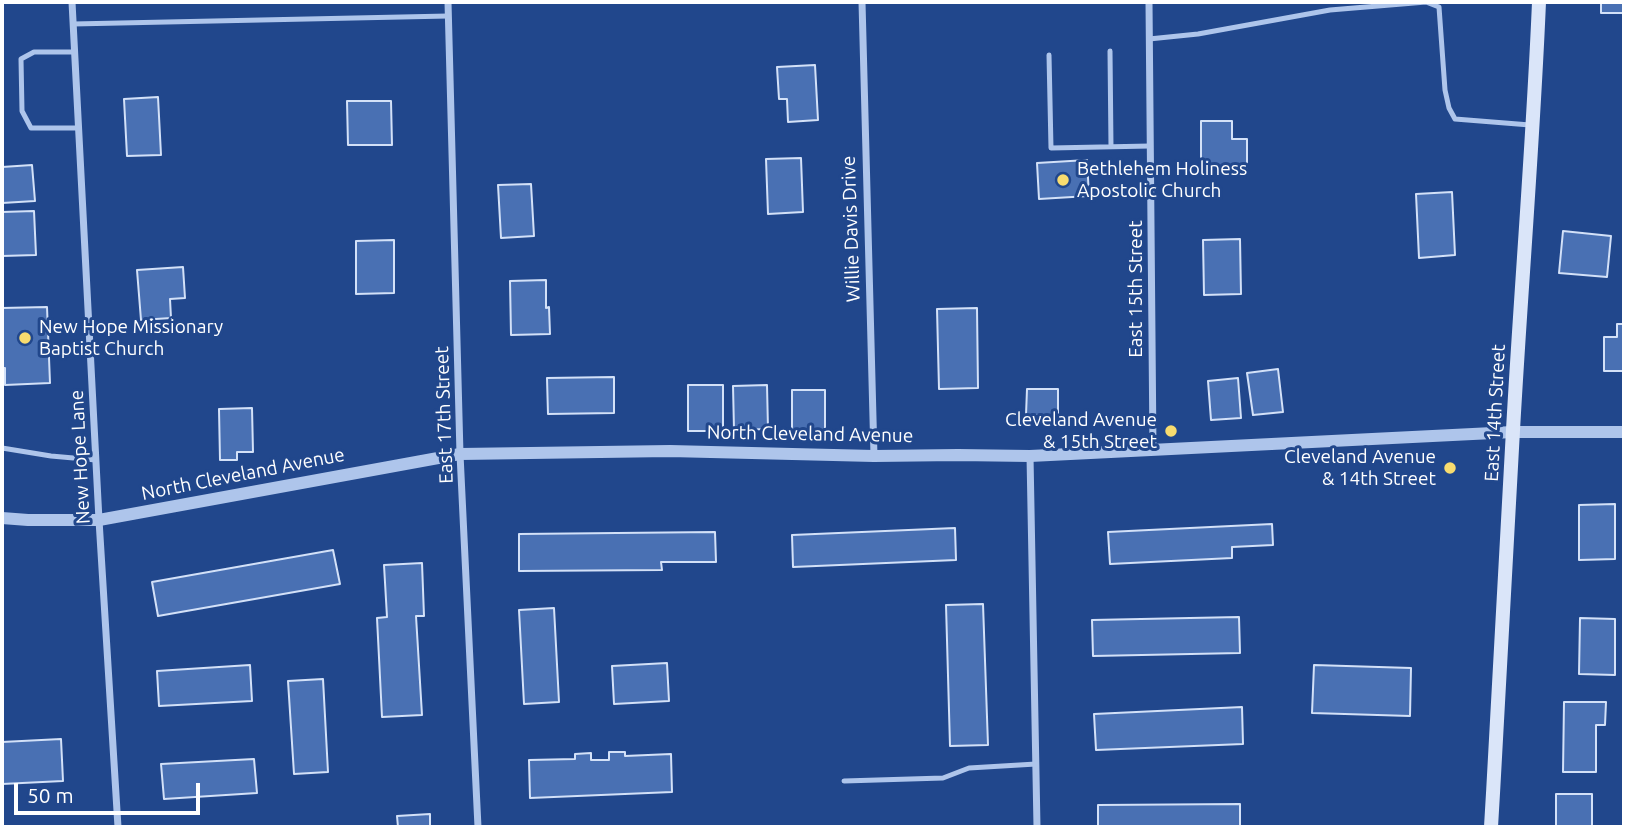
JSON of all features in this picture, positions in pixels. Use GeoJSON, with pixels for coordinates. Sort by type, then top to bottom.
{"type":"FeatureCollection","features":[{"type":"Feature","properties":{"kind":"main road","name":"East 14th Street"},"geometry":{"type":"LineString","coordinates":[[1491,827],[1539,2]]}},
{"type":"Feature","properties":{"kind":"street","name":"New Hope Lane"},"geometry":{"type":"LineString","coordinates":[[72,2],[118,827]]}},
{"type":"Feature","properties":{"kind":"street","name":"East 17th Street"},"geometry":{"type":"LineString","coordinates":[[448,2],[460,453],[478,827]]}},
{"type":"Feature","properties":{"kind":"street","name":"Willie Davis Drive"},"geometry":{"type":"LineString","coordinates":[[862,2],[874,456]]}},
{"type":"Feature","properties":{"kind":"street","name":"East 15th Street"},"geometry":{"type":"LineString","coordinates":[[1149,2],[1153,451]]}},
{"type":"Feature","properties":{"kind":"street","name":"North Cleveland Avenue"},"geometry":{"type":"LineString","coordinates":[[2,518],[99,520],[460,453],[670,451],[874,456],[1030,456],[1513,432],[1624,432]]}},
{"type":"Feature","properties":{"kind":"street"},"geometry":{"type":"LineString","coordinates":[[1030,456],[1037,827]]}},
{"type":"Feature","properties":{"kind":"lane"},"geometry":{"type":"LineString","coordinates":[[1330,2],[1330,10]]}},
{"type":"Feature","properties":{"kind":"lane"},"geometry":{"type":"LineString","coordinates":[[1149,38],[1198,34],[1330,10],[1426,2],[1438,7],[1445,90],[1455,119],[1533,125]]}},
{"type":"Feature","properties":{"kind":"lane"},"geometry":{"type":"LineString","coordinates":[[73,24],[448,16]]}},
{"type":"Feature","properties":{"kind":"lane"},"geometry":{"type":"LineString","coordinates":[[1110,51],[1111,146]]}},
{"type":"Feature","properties":{"kind":"lane"},"geometry":{"type":"LineString","coordinates":[[74,52],[34,52],[22,59],[22,111],[31,128],[78,128]]}},
{"type":"Feature","properties":{"kind":"lane"},"geometry":{"type":"LineString","coordinates":[[1049,55],[1051,148],[1150,146]]}},
{"type":"Feature","properties":{"kind":"lane"},"geometry":{"type":"LineString","coordinates":[[2,448],[96,460]]}},
{"type":"Feature","properties":{"kind":"lane"},"geometry":{"type":"LineString","coordinates":[[844,781],[943,778],[969,768],[1036,764]]}},
{"type":"Feature","properties":{"kind":"building"},"geometry":{"type":"Polygon","coordinates":[[[1601,2],[1624,2],[1624,13],[1601,13],[1601,2]]]}},
{"type":"Feature","properties":{"kind":"building"},"geometry":{"type":"Polygon","coordinates":[[[815,65],[818,120],[788,122],[787,99],[779,99],[777,67],[815,65]]]}},
{"type":"Feature","properties":{"kind":"building"},"geometry":{"type":"Polygon","coordinates":[[[158,97],[161,155],[127,156],[124,99],[158,97]]]}},
{"type":"Feature","properties":{"kind":"building"},"geometry":{"type":"Polygon","coordinates":[[[347,101],[391,101],[392,145],[348,145],[347,101]]]}},
{"type":"Feature","properties":{"kind":"building"},"geometry":{"type":"Polygon","coordinates":[[[1201,121],[1232,121],[1232,139],[1247,139],[1247,170],[1201,170],[1201,121]]]}},
{"type":"Feature","properties":{"kind":"building"},"geometry":{"type":"Polygon","coordinates":[[[801,158],[803,212],[768,214],[766,159],[801,158]]]}},
{"type":"Feature","properties":{"kind":"building","name":"Bethlehem Holiness Apostolic Church"},"geometry":{"type":"Polygon","coordinates":[[[1087,160],[1089,196],[1039,199],[1037,163],[1087,160]]]}},
{"type":"Feature","properties":{"kind":"building"},"geometry":{"type":"Polygon","coordinates":[[[32,165],[35,201],[2,203],[2,167],[32,165]]]}},
{"type":"Feature","properties":{"kind":"building"},"geometry":{"type":"Polygon","coordinates":[[[531,184],[534,236],[501,238],[498,185],[531,184]]]}},
{"type":"Feature","properties":{"kind":"building"},"geometry":{"type":"Polygon","coordinates":[[[1452,192],[1455,255],[1419,258],[1416,194],[1452,192]]]}},
{"type":"Feature","properties":{"kind":"building"},"geometry":{"type":"Polygon","coordinates":[[[34,211],[36,255],[2,256],[2,212],[34,211]]]}},
{"type":"Feature","properties":{"kind":"building"},"geometry":{"type":"Polygon","coordinates":[[[1563,231],[1611,236],[1607,277],[1559,273],[1563,231]]]}},
{"type":"Feature","properties":{"kind":"building"},"geometry":{"type":"Polygon","coordinates":[[[1240,239],[1241,294],[1204,295],[1203,240],[1240,239]]]}},
{"type":"Feature","properties":{"kind":"building"},"geometry":{"type":"Polygon","coordinates":[[[394,240],[394,293],[356,294],[356,241],[394,240]]]}},
{"type":"Feature","properties":{"kind":"building"},"geometry":{"type":"Polygon","coordinates":[[[183,267],[185,298],[170,299],[171,318],[141,320],[137,270],[183,267]]]}},
{"type":"Feature","properties":{"kind":"building"},"geometry":{"type":"Polygon","coordinates":[[[546,280],[550,334],[511,335],[510,281],[546,280]]]}},
{"type":"Feature","properties":{"kind":"building","name":"New Hope Missionary Baptist Church"},"geometry":{"type":"Polygon","coordinates":[[[47,307],[50,383],[5,385],[5,368],[2,368],[2,308],[47,307]]]}},
{"type":"Feature","properties":{"kind":"building"},"geometry":{"type":"Polygon","coordinates":[[[977,308],[978,388],[939,389],[937,309],[977,308]]]}},
{"type":"Feature","properties":{"kind":"building"},"geometry":{"type":"Polygon","coordinates":[[[1617,324],[1624,324],[1624,371],[1604,371],[1604,337],[1617,337],[1617,324]]]}},
{"type":"Feature","properties":{"kind":"building"},"geometry":{"type":"Polygon","coordinates":[[[1278,369],[1283,412],[1253,415],[1247,373],[1278,369]]]}},
{"type":"Feature","properties":{"kind":"building"},"geometry":{"type":"Polygon","coordinates":[[[614,377],[614,413],[548,414],[547,378],[614,377]]]}},
{"type":"Feature","properties":{"kind":"building"},"geometry":{"type":"Polygon","coordinates":[[[1238,378],[1241,418],[1211,420],[1208,381],[1238,378]]]}},
{"type":"Feature","properties":{"kind":"building"},"geometry":{"type":"Polygon","coordinates":[[[688,385],[723,385],[723,431],[688,431],[688,385]]]}},
{"type":"Feature","properties":{"kind":"building"},"geometry":{"type":"Polygon","coordinates":[[[767,385],[768,429],[734,430],[733,386],[767,385]]]}},
{"type":"Feature","properties":{"kind":"building"},"geometry":{"type":"Polygon","coordinates":[[[1027,389],[1058,389],[1058,416],[1026,415],[1027,389]]]}},
{"type":"Feature","properties":{"kind":"building"},"geometry":{"type":"Polygon","coordinates":[[[792,390],[825,390],[825,432],[792,432],[792,390]]]}},
{"type":"Feature","properties":{"kind":"building"},"geometry":{"type":"Polygon","coordinates":[[[252,408],[253,452],[237,452],[237,460],[220,460],[219,409],[252,408]]]}},
{"type":"Feature","properties":{"kind":"building"},"geometry":{"type":"Polygon","coordinates":[[[1444,465],[1456,465],[1456,471],[1444,471],[1444,465]]]}},
{"type":"Feature","properties":{"kind":"building"},"geometry":{"type":"Polygon","coordinates":[[[1615,504],[1615,559],[1579,560],[1579,505],[1615,504]]]}},
{"type":"Feature","properties":{"kind":"building"},"geometry":{"type":"Polygon","coordinates":[[[1272,524],[1273,545],[1232,547],[1232,558],[1110,564],[1108,532],[1272,524]]]}},
{"type":"Feature","properties":{"kind":"building"},"geometry":{"type":"Polygon","coordinates":[[[955,528],[956,560],[793,567],[792,535],[955,528]]]}},
{"type":"Feature","properties":{"kind":"building"},"geometry":{"type":"Polygon","coordinates":[[[715,532],[716,562],[661,562],[662,570],[519,571],[519,534],[715,532]]]}},
{"type":"Feature","properties":{"kind":"building"},"geometry":{"type":"Polygon","coordinates":[[[333,550],[340,584],[158,616],[152,582],[333,550]]]}},
{"type":"Feature","properties":{"kind":"building"},"geometry":{"type":"Polygon","coordinates":[[[422,563],[424,616],[416,616],[422,715],[382,717],[377,618],[387,617],[384,565],[422,563]]]}},
{"type":"Feature","properties":{"kind":"building"},"geometry":{"type":"Polygon","coordinates":[[[983,604],[988,745],[950,746],[946,605],[983,604]]]}},
{"type":"Feature","properties":{"kind":"building"},"geometry":{"type":"Polygon","coordinates":[[[554,608],[559,702],[524,704],[519,610],[554,608]]]}},
{"type":"Feature","properties":{"kind":"building"},"geometry":{"type":"Polygon","coordinates":[[[1239,617],[1240,653],[1093,656],[1092,620],[1239,617]]]}},
{"type":"Feature","properties":{"kind":"building"},"geometry":{"type":"Polygon","coordinates":[[[1580,618],[1615,619],[1615,675],[1579,674],[1580,618]]]}},
{"type":"Feature","properties":{"kind":"building"},"geometry":{"type":"Polygon","coordinates":[[[667,663],[669,701],[614,704],[612,666],[667,663]]]}},
{"type":"Feature","properties":{"kind":"building"},"geometry":{"type":"Polygon","coordinates":[[[250,665],[252,701],[159,706],[157,671],[250,665]]]}},
{"type":"Feature","properties":{"kind":"building"},"geometry":{"type":"Polygon","coordinates":[[[1314,665],[1411,668],[1410,716],[1312,713],[1314,665]]]}},
{"type":"Feature","properties":{"kind":"building"},"geometry":{"type":"Polygon","coordinates":[[[323,679],[328,772],[294,774],[288,681],[323,679]]]}},
{"type":"Feature","properties":{"kind":"building"},"geometry":{"type":"Polygon","coordinates":[[[1564,702],[1606,702],[1605,725],[1596,725],[1596,772],[1563,772],[1564,702]]]}},
{"type":"Feature","properties":{"kind":"building"},"geometry":{"type":"Polygon","coordinates":[[[1242,707],[1243,744],[1096,750],[1094,714],[1242,707]]]}},
{"type":"Feature","properties":{"kind":"building"},"geometry":{"type":"Polygon","coordinates":[[[61,739],[63,781],[2,784],[2,742],[61,739]]]}},
{"type":"Feature","properties":{"kind":"building"},"geometry":{"type":"Polygon","coordinates":[[[609,752],[625,752],[625,756],[671,754],[672,792],[530,798],[529,760],[575,759],[575,754],[591,753],[591,760],[609,760],[609,752]]]}},
{"type":"Feature","properties":{"kind":"building"},"geometry":{"type":"Polygon","coordinates":[[[254,759],[257,793],[164,799],[161,764],[254,759]]]}},
{"type":"Feature","properties":{"kind":"building"},"geometry":{"type":"Polygon","coordinates":[[[1556,794],[1592,794],[1592,827],[1556,827],[1556,794]]]}},
{"type":"Feature","properties":{"kind":"building"},"geometry":{"type":"Polygon","coordinates":[[[1240,804],[1240,827],[1098,827],[1098,805],[1240,804]]]}},
{"type":"Feature","properties":{"kind":"building"},"geometry":{"type":"Polygon","coordinates":[[[430,814],[430,827],[398,827],[397,816],[430,814]]]}},
{"type":"Feature","properties":{"kind":"place","name":"Bethlehem Holiness Apostolic Church"},"geometry":{"type":"Point","coordinates":[1063,180]}},
{"type":"Feature","properties":{"kind":"place","name":"New Hope Missionary Baptist Church"},"geometry":{"type":"Point","coordinates":[25,338]}},
{"type":"Feature","properties":{"kind":"place","name":"Cleveland Avenue & 15th Street"},"geometry":{"type":"Point","coordinates":[1171,431]}},
{"type":"Feature","properties":{"kind":"place","name":"Cleveland Avenue & 14th Street"},"geometry":{"type":"Point","coordinates":[1450,468]}}]}
